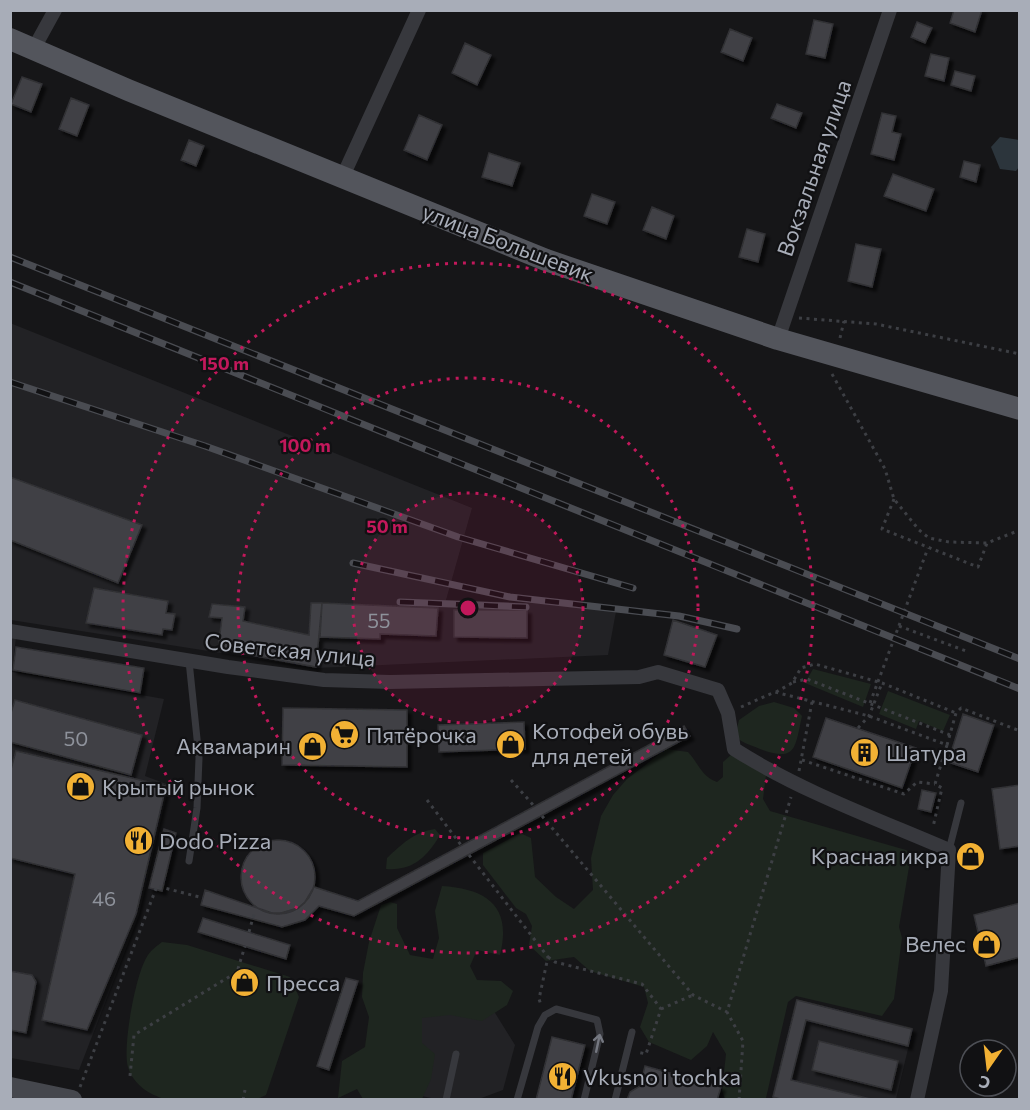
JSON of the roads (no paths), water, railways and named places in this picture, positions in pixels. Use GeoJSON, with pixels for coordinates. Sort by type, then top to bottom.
{"type":"FeatureCollection","features":[{"type":"Feature","properties":{"kind":"main road","name":"улица Большевик"},"geometry":{"type":"LineString","coordinates":[[10,39],[546,260],[781,328],[837,354],[1020,409]]}},
{"type":"Feature","properties":{"kind":"street"},"geometry":{"type":"LineString","coordinates":[[33,50],[55,10]]}},
{"type":"Feature","properties":{"kind":"street"},"geometry":{"type":"LineString","coordinates":[[343,176],[419,10]]}},
{"type":"Feature","properties":{"kind":"street","name":"Вокзальная улица"},"geometry":{"type":"LineString","coordinates":[[781,328],[890,10]]}},
{"type":"Feature","properties":{"kind":"street","name":"Советская улица"},"geometry":{"type":"LineString","coordinates":[[10,631],[189,661],[324,680],[390,682],[639,677],[658,672],[718,690],[728,713],[734,749],[796,782],[949,850]]}},
{"type":"Feature","properties":{"kind":"street"},"geometry":{"type":"LineString","coordinates":[[917,1100],[941,991],[949,850]]}},
{"type":"Feature","properties":{"kind":"street"},"geometry":{"type":"LineString","coordinates":[[10,1087],[72,1100]]}},
{"type":"Feature","properties":{"kind":"lane"},"geometry":{"type":"LineString","coordinates":[[189,661],[199,758],[197,808],[189,861]]}},
{"type":"Feature","properties":{"kind":"lane"},"geometry":{"type":"LineString","coordinates":[[949,850],[962,803]]}},
{"type":"Feature","properties":{"kind":"lane"},"geometry":{"type":"LineString","coordinates":[[517,1100],[545,1015],[556,1009],[597,1020],[600,1034],[584,1100]]}},
{"type":"Feature","properties":{"kind":"lane"},"geometry":{"type":"LineString","coordinates":[[615,1100],[632,1032]]}},
{"type":"Feature","properties":{"kind":"lane"},"geometry":{"type":"LineString","coordinates":[[446,1100],[456,1054]]}},
{"type":"Feature","properties":{"kind":"railway"},"geometry":{"type":"LineString","coordinates":[[10,257],[1020,659]]}},
{"type":"Feature","properties":{"kind":"railway"},"geometry":{"type":"LineString","coordinates":[[10,282],[1020,689]]}},
{"type":"Feature","properties":{"kind":"railway"},"geometry":{"type":"LineString","coordinates":[[10,382],[205,446],[458,537],[633,588]]}},
{"type":"Feature","properties":{"kind":"railway"},"geometry":{"type":"LineString","coordinates":[[353,563],[510,597],[679,616],[737,629]]}},
{"type":"Feature","properties":{"kind":"railway"},"geometry":{"type":"LineString","coordinates":[[400,602],[526,607]]}},
{"type":"Feature","properties":{"kind":"place","name":"Пятёрочка"},"geometry":{"type":"Point","coordinates":[345,735]}},
{"type":"Feature","properties":{"kind":"place","name":"Котофей обувь для детей"},"geometry":{"type":"Point","coordinates":[511,744]}},
{"type":"Feature","properties":{"kind":"place","name":"Аквамарин"},"geometry":{"type":"Point","coordinates":[312,746]}},
{"type":"Feature","properties":{"kind":"place","name":"Шатура"},"geometry":{"type":"Point","coordinates":[865,753]}},
{"type":"Feature","properties":{"kind":"place","name":"Крытый рынок"},"geometry":{"type":"Point","coordinates":[81,787]}},
{"type":"Feature","properties":{"kind":"place","name":"Dodo Pizza"},"geometry":{"type":"Point","coordinates":[138,841]}},
{"type":"Feature","properties":{"kind":"place","name":"Красная икра"},"geometry":{"type":"Point","coordinates":[970,856]}},
{"type":"Feature","properties":{"kind":"place","name":"Велес"},"geometry":{"type":"Point","coordinates":[987,944]}},
{"type":"Feature","properties":{"kind":"place","name":"Пресса"},"geometry":{"type":"Point","coordinates":[245,983]}},
{"type":"Feature","properties":{"kind":"place","name":"Vkusno i tochka"},"geometry":{"type":"Point","coordinates":[562,1077]}}]}
